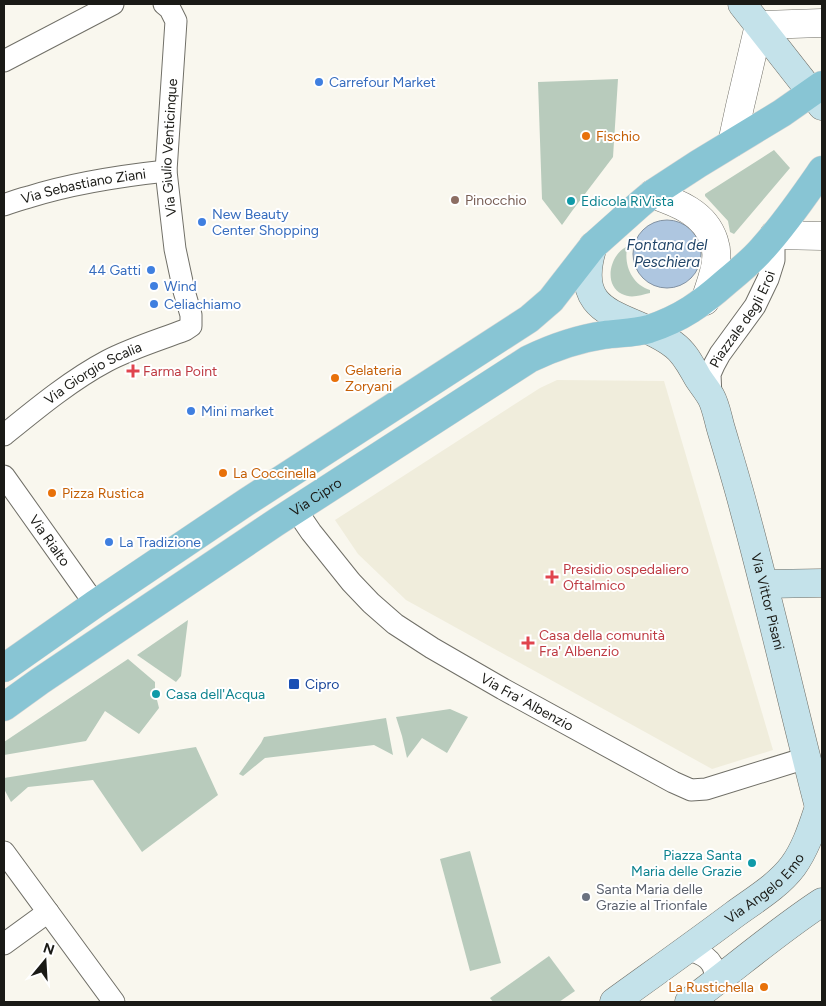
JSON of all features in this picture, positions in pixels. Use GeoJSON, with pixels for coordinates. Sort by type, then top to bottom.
{"type":"FeatureCollection","features":[{"type":"Feature","properties":{"kind":"main road"},"geometry":{"type":"LineString","coordinates":[[750,14],[819,94]]}},
{"type":"Feature","properties":{"kind":"main road","name":"Piazzale degli Eroi"},"geometry":{"type":"LineString","coordinates":[[711,398],[680,350],[665,339],[611,314],[601,306],[593,296],[588,283],[589,259],[594,246],[626,215],[652,194],[732,143],[819,94]]}},
{"type":"Feature","properties":{"kind":"main road","name":"Piazzale degli Eroi"},"geometry":{"type":"LineString","coordinates":[[647,330],[683,315],[705,301],[749,262],[774,235],[822,170]]}},
{"type":"Feature","properties":{"kind":"main road"},"geometry":{"type":"LineString","coordinates":[[4,668],[248,501],[529,319],[551,300],[594,246]]}},
{"type":"Feature","properties":{"kind":"main road","name":"Via Cipro"},"geometry":{"type":"LineString","coordinates":[[4,707],[296,510],[529,359],[570,342],[603,335],[647,330]]}},
{"type":"Feature","properties":{"kind":"main road","name":"Via Vittor Pisani"},"geometry":{"type":"LineString","coordinates":[[711,398],[734,472],[764,584],[806,758],[821,810]]}},
{"type":"Feature","properties":{"kind":"main road"},"geometry":{"type":"LineString","coordinates":[[764,584],[822,583]]}},
{"type":"Feature","properties":{"kind":"main road","name":"Via Angelo Emo"},"geometry":{"type":"LineString","coordinates":[[614,1002],[714,930],[784,876],[804,848],[821,810]]}},
{"type":"Feature","properties":{"kind":"main road"},"geometry":{"type":"LineString","coordinates":[[689,1002],[752,952],[822,902]]}},
{"type":"Feature","properties":{"kind":"street","name":"Via Giulio Venticinque"},"geometry":{"type":"LineString","coordinates":[[164,4],[173,14],[176,21],[166,171],[175,248],[184,291],[192,315],[191,326]]}},
{"type":"Feature","properties":{"kind":"street"},"geometry":{"type":"LineString","coordinates":[[4,61],[111,5]]}},
{"type":"Feature","properties":{"kind":"street"},"geometry":{"type":"LineString","coordinates":[[732,143],[738,114],[750,14],[822,23]]}},
{"type":"Feature","properties":{"kind":"street","name":"Via Sebastiano Ziani"},"geometry":{"type":"LineString","coordinates":[[4,205],[68,186],[166,171]]}},
{"type":"Feature","properties":{"kind":"street"},"geometry":{"type":"LineString","coordinates":[[652,194],[674,202],[694,213],[710,231],[716,245],[716,260],[705,301]]}},
{"type":"Feature","properties":{"kind":"street"},"geometry":{"type":"LineString","coordinates":[[774,235],[822,236]]}},
{"type":"Feature","properties":{"kind":"street","name":"Piazzale degli Eroi"},"geometry":{"type":"LineString","coordinates":[[711,398],[710,374],[714,365],[755,306],[768,279],[774,260],[774,235]]}},
{"type":"Feature","properties":{"kind":"street","name":"Via Giorgio Scalia"},"geometry":{"type":"LineString","coordinates":[[4,435],[64,389],[107,361],[186,330],[191,326]]}},
{"type":"Feature","properties":{"kind":"street","name":"Via Rialto"},"geometry":{"type":"LineString","coordinates":[[4,476],[95,604]]}},
{"type":"Feature","properties":{"kind":"street","name":"Via Fra' Albenzio"},"geometry":{"type":"LineString","coordinates":[[296,510],[351,582],[395,624],[503,690],[673,782],[691,790],[706,789],[806,758]]}},
{"type":"Feature","properties":{"kind":"street"},"geometry":{"type":"LineString","coordinates":[[4,852],[114,1002]]}},
{"type":"Feature","properties":{"kind":"street"},"geometry":{"type":"LineString","coordinates":[[4,944],[48,912]]}},
{"type":"Feature","properties":{"kind":"street"},"geometry":{"type":"LineString","coordinates":[[685,950],[702,954],[709,960],[714,966],[716,974],[715,983]]}},
{"type":"Feature","properties":{"kind":"shaded area","name":"Presidio ospedaliero Oftalmico"},"geometry":{"type":"Polygon","coordinates":[[[557,380],[664,381],[773,750],[712,769],[406,600],[358,554],[335,520],[540,388],[557,380]]]}},
{"type":"Feature","properties":{"kind":"green space"},"geometry":{"type":"Polygon","coordinates":[[[618,79],[613,157],[562,225],[542,199],[538,82],[618,79]]]}},
{"type":"Feature","properties":{"kind":"green space"},"geometry":{"type":"Polygon","coordinates":[[[774,150],[790,168],[734,234],[730,232],[728,221],[705,194],[774,150]]]}},
{"type":"Feature","properties":{"kind":"green space"},"geometry":{"type":"Polygon","coordinates":[[[626,247],[628,268],[631,274],[638,283],[650,290],[650,293],[629,296],[616,290],[612,284],[611,270],[613,263],[620,251],[626,247]]]}},
{"type":"Feature","properties":{"kind":"green space"},"geometry":{"type":"Polygon","coordinates":[[[188,620],[181,676],[176,682],[137,655],[188,620]]]}},
{"type":"Feature","properties":{"kind":"green space"},"geometry":{"type":"Polygon","coordinates":[[[128,659],[155,682],[155,688],[151,695],[157,700],[159,708],[139,734],[105,711],[86,741],[4,755],[4,742],[128,659]]]}},
{"type":"Feature","properties":{"kind":"green space"},"geometry":{"type":"Polygon","coordinates":[[[450,709],[468,717],[447,753],[422,738],[407,758],[396,717],[450,709]]]}},
{"type":"Feature","properties":{"kind":"green space"},"geometry":{"type":"Polygon","coordinates":[[[386,718],[393,755],[374,745],[265,758],[243,776],[239,774],[264,737],[386,718]]]}},
{"type":"Feature","properties":{"kind":"green space"},"geometry":{"type":"Polygon","coordinates":[[[196,747],[218,795],[142,852],[93,780],[28,787],[11,802],[4,789],[4,778],[196,747]]]}},
{"type":"Feature","properties":{"kind":"green space"},"geometry":{"type":"Polygon","coordinates":[[[470,851],[501,963],[470,971],[440,859],[470,851]]]}},
{"type":"Feature","properties":{"kind":"green space"},"geometry":{"type":"Polygon","coordinates":[[[549,956],[575,991],[559,1002],[493,1002],[490,998],[549,956]]]}},
{"type":"Feature","properties":{"kind":"water","name":"Fontana del Peschiera"},"geometry":{"type":"Polygon","coordinates":[[[667,220],[680,223],[691,230],[698,241],[701,254],[698,267],[691,278],[680,285],[667,288],[654,285],[643,278],[636,267],[633,254],[636,241],[643,230],[654,223],[667,220]]]}},
{"type":"Feature","properties":{"kind":"place","name":"Carrefour Market"},"geometry":{"type":"Point","coordinates":[319,82]}},
{"type":"Feature","properties":{"kind":"place","name":"Fischio"},"geometry":{"type":"Point","coordinates":[586,136]}},
{"type":"Feature","properties":{"kind":"place","name":"Pinocchio"},"geometry":{"type":"Point","coordinates":[455,200]}},
{"type":"Feature","properties":{"kind":"place","name":"Edicola RiVista"},"geometry":{"type":"Point","coordinates":[571,201]}},
{"type":"Feature","properties":{"kind":"place","name":"New Beauty Center Shopping"},"geometry":{"type":"Point","coordinates":[202,222]}},
{"type":"Feature","properties":{"kind":"place","name":"44 Gatti"},"geometry":{"type":"Point","coordinates":[151,270]}},
{"type":"Feature","properties":{"kind":"place","name":"Wind"},"geometry":{"type":"Point","coordinates":[154,286]}},
{"type":"Feature","properties":{"kind":"place","name":"Celiachiamo"},"geometry":{"type":"Point","coordinates":[154,304]}},
{"type":"Feature","properties":{"kind":"place","name":"Farma Point"},"geometry":{"type":"Point","coordinates":[133,371]}},
{"type":"Feature","properties":{"kind":"place","name":"Gelateria Zoryani"},"geometry":{"type":"Point","coordinates":[335,378]}},
{"type":"Feature","properties":{"kind":"place","name":"Mini market"},"geometry":{"type":"Point","coordinates":[191,411]}},
{"type":"Feature","properties":{"kind":"place","name":"La Coccinella"},"geometry":{"type":"Point","coordinates":[223,473]}},
{"type":"Feature","properties":{"kind":"place","name":"Pizza Rustica"},"geometry":{"type":"Point","coordinates":[52,493]}},
{"type":"Feature","properties":{"kind":"place","name":"La Tradizione"},"geometry":{"type":"Point","coordinates":[109,542]}},
{"type":"Feature","properties":{"kind":"place","name":"Presidio ospedaliero Oftalmico"},"geometry":{"type":"Point","coordinates":[552,577]}},
{"type":"Feature","properties":{"kind":"place","name":"Casa della comunità Fra' Albenzio"},"geometry":{"type":"Point","coordinates":[528,643]}},
{"type":"Feature","properties":{"kind":"place","name":"Cipro"},"geometry":{"type":"Point","coordinates":[294,684]}},
{"type":"Feature","properties":{"kind":"place","name":"Casa dell'Acqua"},"geometry":{"type":"Point","coordinates":[156,694]}},
{"type":"Feature","properties":{"kind":"place","name":"Piazza Santa Maria delle Grazie"},"geometry":{"type":"Point","coordinates":[752,863]}},
{"type":"Feature","properties":{"kind":"place","name":"Santa Maria delle Grazie al Trionfale"},"geometry":{"type":"Point","coordinates":[586,897]}},
{"type":"Feature","properties":{"kind":"place","name":"La Rustichella"},"geometry":{"type":"Point","coordinates":[764,987]}}]}
